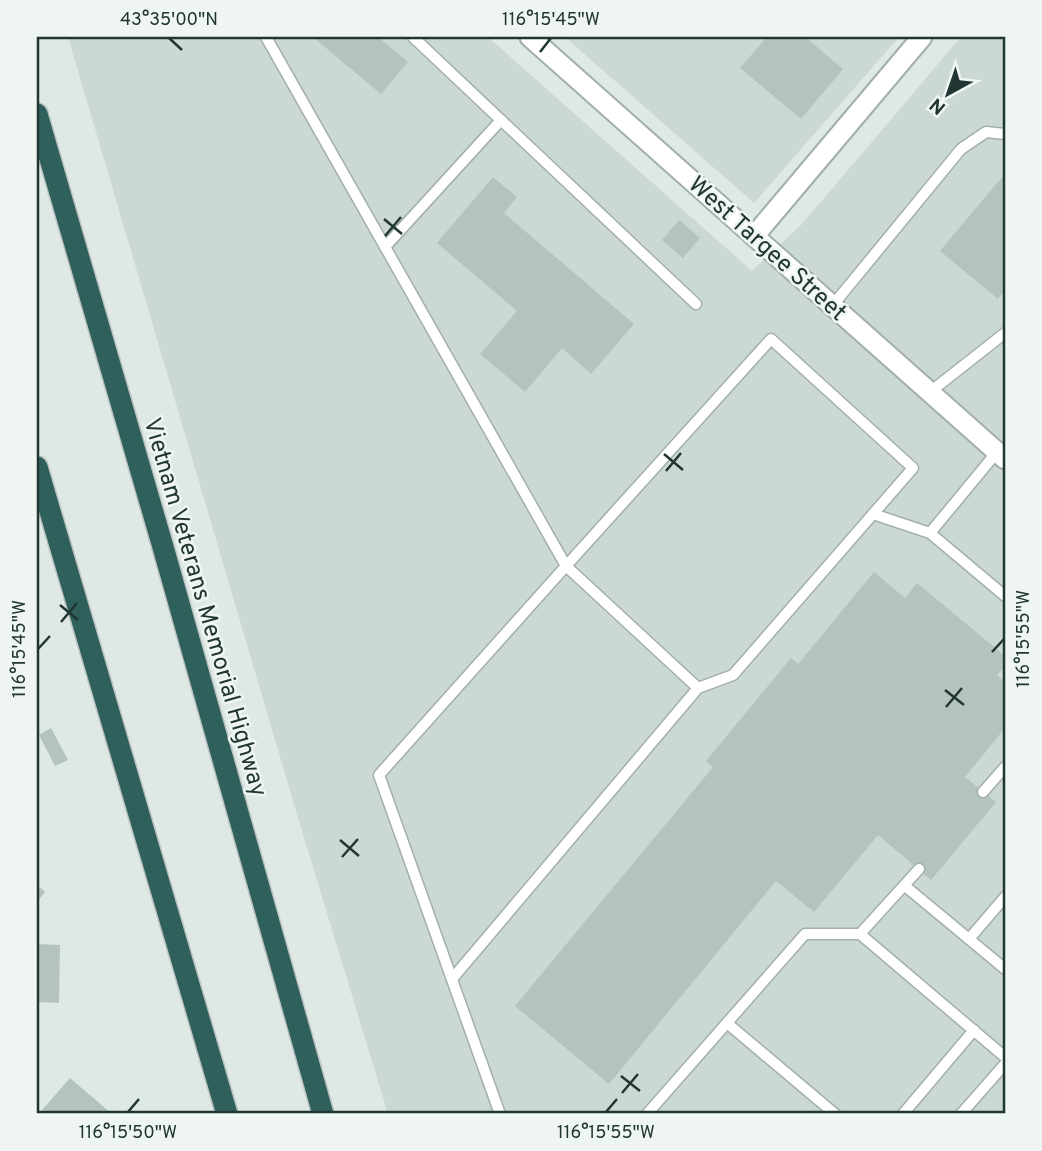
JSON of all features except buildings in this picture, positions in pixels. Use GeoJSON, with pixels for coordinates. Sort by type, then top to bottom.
{"type":"FeatureCollection","features":[{"type":"Feature","properties":{"kind":"highway","name":"Vietnam Veterans Memorial Highway"},"geometry":{"type":"LineString","coordinates":[[37,114],[323,1114]]}},
{"type":"Feature","properties":{"kind":"highway"},"geometry":{"type":"LineString","coordinates":[[37,467],[227,1114]]}},
{"type":"Feature","properties":{"kind":"street","name":"West Targee Street"},"geometry":{"type":"LineString","coordinates":[[530,37],[1001,456]]}},
{"type":"Feature","properties":{"kind":"street"},"geometry":{"type":"LineString","coordinates":[[755,235],[922,37]]}},
{"type":"Feature","properties":{"kind":"lane"},"geometry":{"type":"LineString","coordinates":[[266,37],[566,566],[698,688]]}},
{"type":"Feature","properties":{"kind":"lane"},"geometry":{"type":"LineString","coordinates":[[414,37],[696,304]]}},
{"type":"Feature","properties":{"kind":"lane"},"geometry":{"type":"LineString","coordinates":[[385,247],[501,120]]}},
{"type":"Feature","properties":{"kind":"lane"},"geometry":{"type":"LineString","coordinates":[[833,305],[961,149],[986,132],[1005,134]]}},
{"type":"Feature","properties":{"kind":"lane"},"geometry":{"type":"LineString","coordinates":[[930,392],[1005,334]]}},
{"type":"Feature","properties":{"kind":"lane"},"geometry":{"type":"LineString","coordinates":[[452,979],[698,688],[733,675],[913,468],[771,340],[379,775],[500,1114]]}},
{"type":"Feature","properties":{"kind":"lane"},"geometry":{"type":"LineString","coordinates":[[930,533],[1001,456]]}},
{"type":"Feature","properties":{"kind":"lane"},"geometry":{"type":"LineString","coordinates":[[873,514],[930,533],[1005,596]]}},
{"type":"Feature","properties":{"kind":"lane"},"geometry":{"type":"LineString","coordinates":[[983,792],[1005,767]]}},
{"type":"Feature","properties":{"kind":"lane"},"geometry":{"type":"LineString","coordinates":[[860,934],[919,869]]}},
{"type":"Feature","properties":{"kind":"lane"},"geometry":{"type":"LineString","coordinates":[[905,886],[1005,969]]}},
{"type":"Feature","properties":{"kind":"lane"},"geometry":{"type":"LineString","coordinates":[[969,939],[1005,897]]}},
{"type":"Feature","properties":{"kind":"lane"},"geometry":{"type":"LineString","coordinates":[[647,1114],[804,934],[860,934],[1005,1057]]}},
{"type":"Feature","properties":{"kind":"lane"},"geometry":{"type":"LineString","coordinates":[[727,1023],[835,1114]]}},
{"type":"Feature","properties":{"kind":"lane"},"geometry":{"type":"LineString","coordinates":[[904,1114],[974,1030]]}},
{"type":"Feature","properties":{"kind":"lane"},"geometry":{"type":"LineString","coordinates":[[961,1114],[1005,1063]]}},
{"type":"Feature","properties":{"kind":"shaded area"},"geometry":{"type":"Polygon","coordinates":[[[68,37],[488,37],[752,271],[802,224],[961,37],[1005,37],[1005,1114],[388,1114],[68,37]]]}},
{"type":"Feature","properties":{"kind":"shaded area"},"geometry":{"type":"Polygon","coordinates":[[[565,37],[899,37],[754,203],[565,37]]]}}]}
